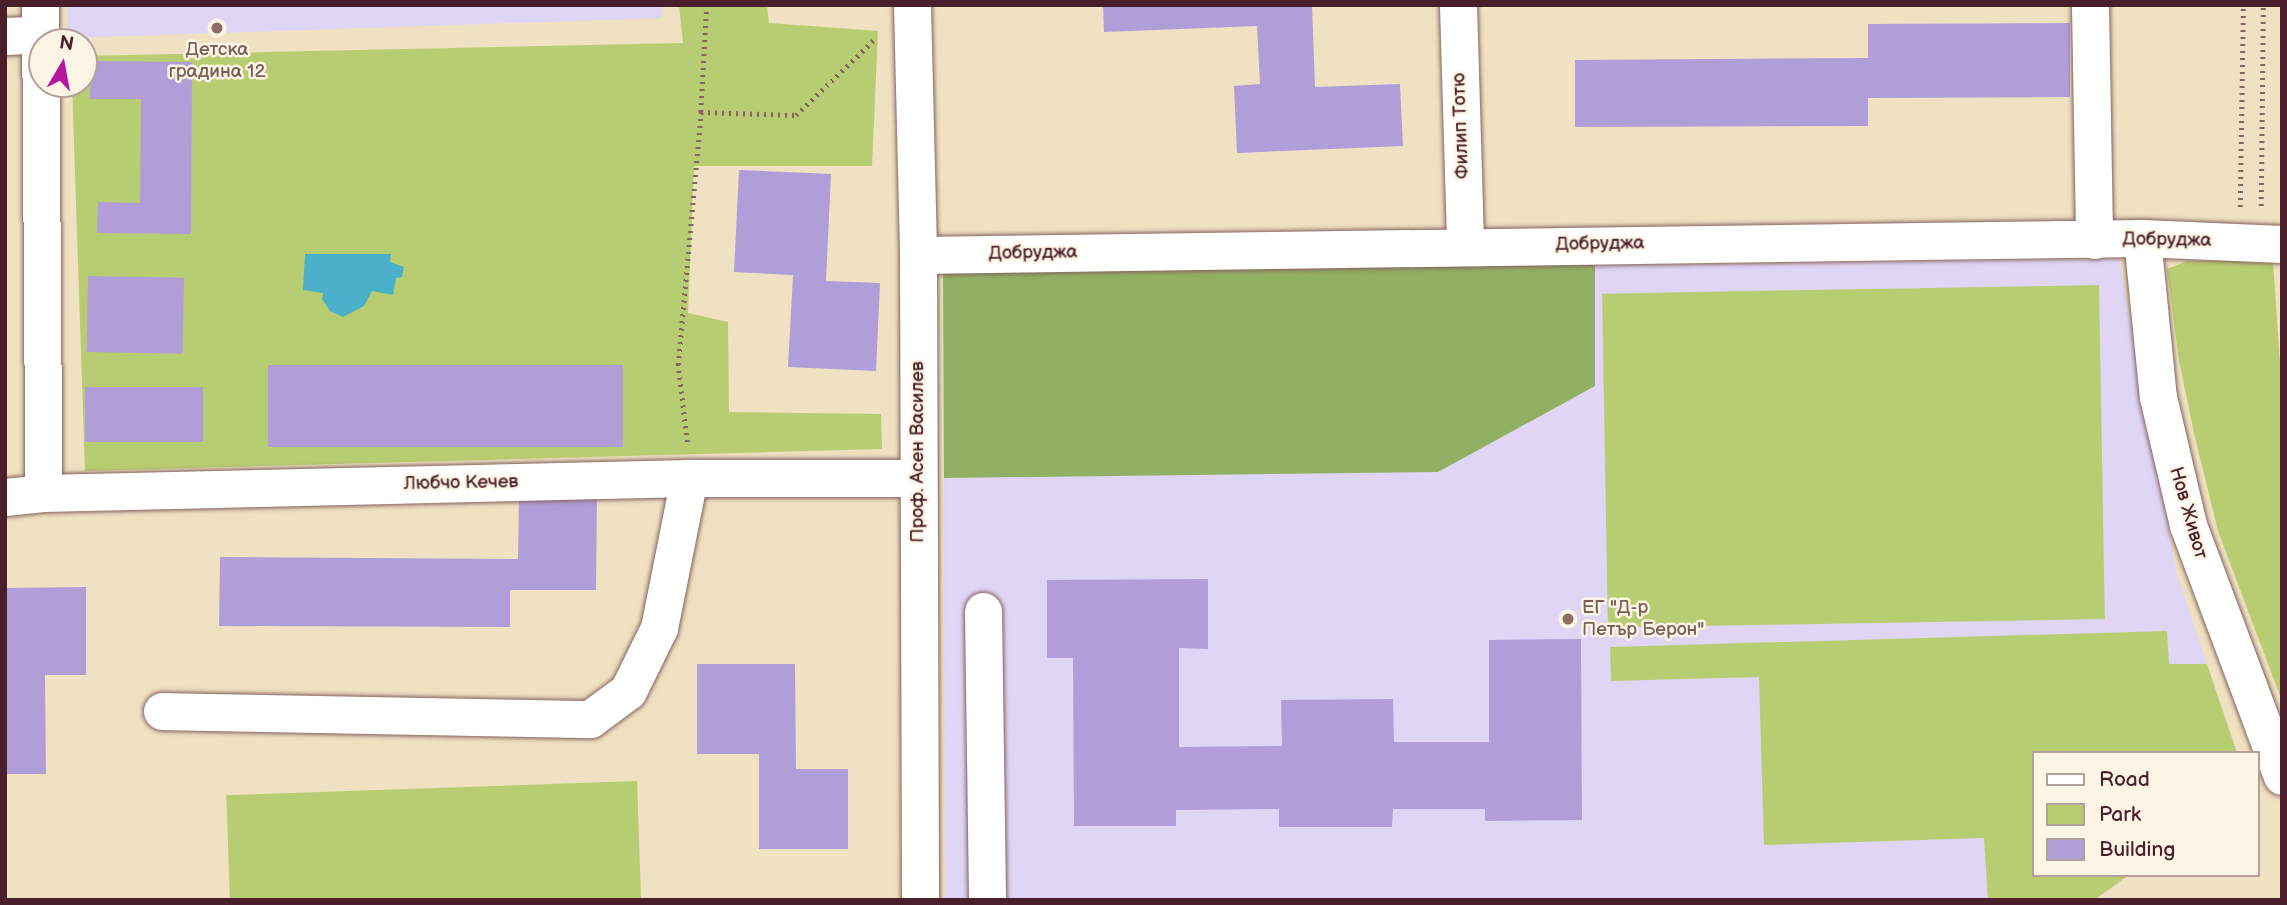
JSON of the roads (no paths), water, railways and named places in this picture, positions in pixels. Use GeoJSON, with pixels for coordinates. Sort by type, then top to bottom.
{"type":"FeatureCollection","features":[{"type":"Feature","properties":{"kind":"street","name":"Проф. Асен Василев"},"geometry":{"type":"LineString","coordinates":[[912,5],[918,255],[920,900]]}},
{"type":"Feature","properties":{"kind":"street","name":"Филип Тотю"},"geometry":{"type":"LineString","coordinates":[[1458,5],[1465,246]]}},
{"type":"Feature","properties":{"kind":"street"},"geometry":{"type":"LineString","coordinates":[[2090,5],[2094,240]]}},
{"type":"Feature","properties":{"kind":"street"},"geometry":{"type":"LineString","coordinates":[[29,25],[43,493]]}},
{"type":"Feature","properties":{"kind":"street","name":"Добруджа"},"geometry":{"type":"LineString","coordinates":[[918,255],[2141,238],[2265,243]]}},
{"type":"Feature","properties":{"kind":"street","name":"Нов Живот"},"geometry":{"type":"LineString","coordinates":[[2141,238],[2158,397],[2188,525],[2282,776]]}},
{"type":"Feature","properties":{"kind":"street"},"geometry":{"type":"LineString","coordinates":[[162,711],[590,719],[628,691],[659,628],[688,466]]}},
{"type":"Feature","properties":{"kind":"street","name":"Любчо Кечев"},"geometry":{"type":"LineString","coordinates":[[5,497],[43,493],[688,466],[917,478]]}},
{"type":"Feature","properties":{"kind":"street"},"geometry":{"type":"LineString","coordinates":[[983,611],[986,900]]}},
{"type":"Feature","properties":{"kind":"water"},"geometry":{"type":"Polygon","coordinates":[[[305,254],[391,254],[390,262],[404,267],[402,277],[396,278],[393,295],[372,291],[364,306],[343,317],[330,311],[322,299],[323,293],[303,290],[305,254]]]}},
{"type":"Feature","properties":{"kind":"place","name":"Детска градина 12"},"geometry":{"type":"Point","coordinates":[217,28]}},
{"type":"Feature","properties":{"kind":"place","name":"ЕГ \"Д-р Петър Берон\""},"geometry":{"type":"Point","coordinates":[1568,619]}}]}
